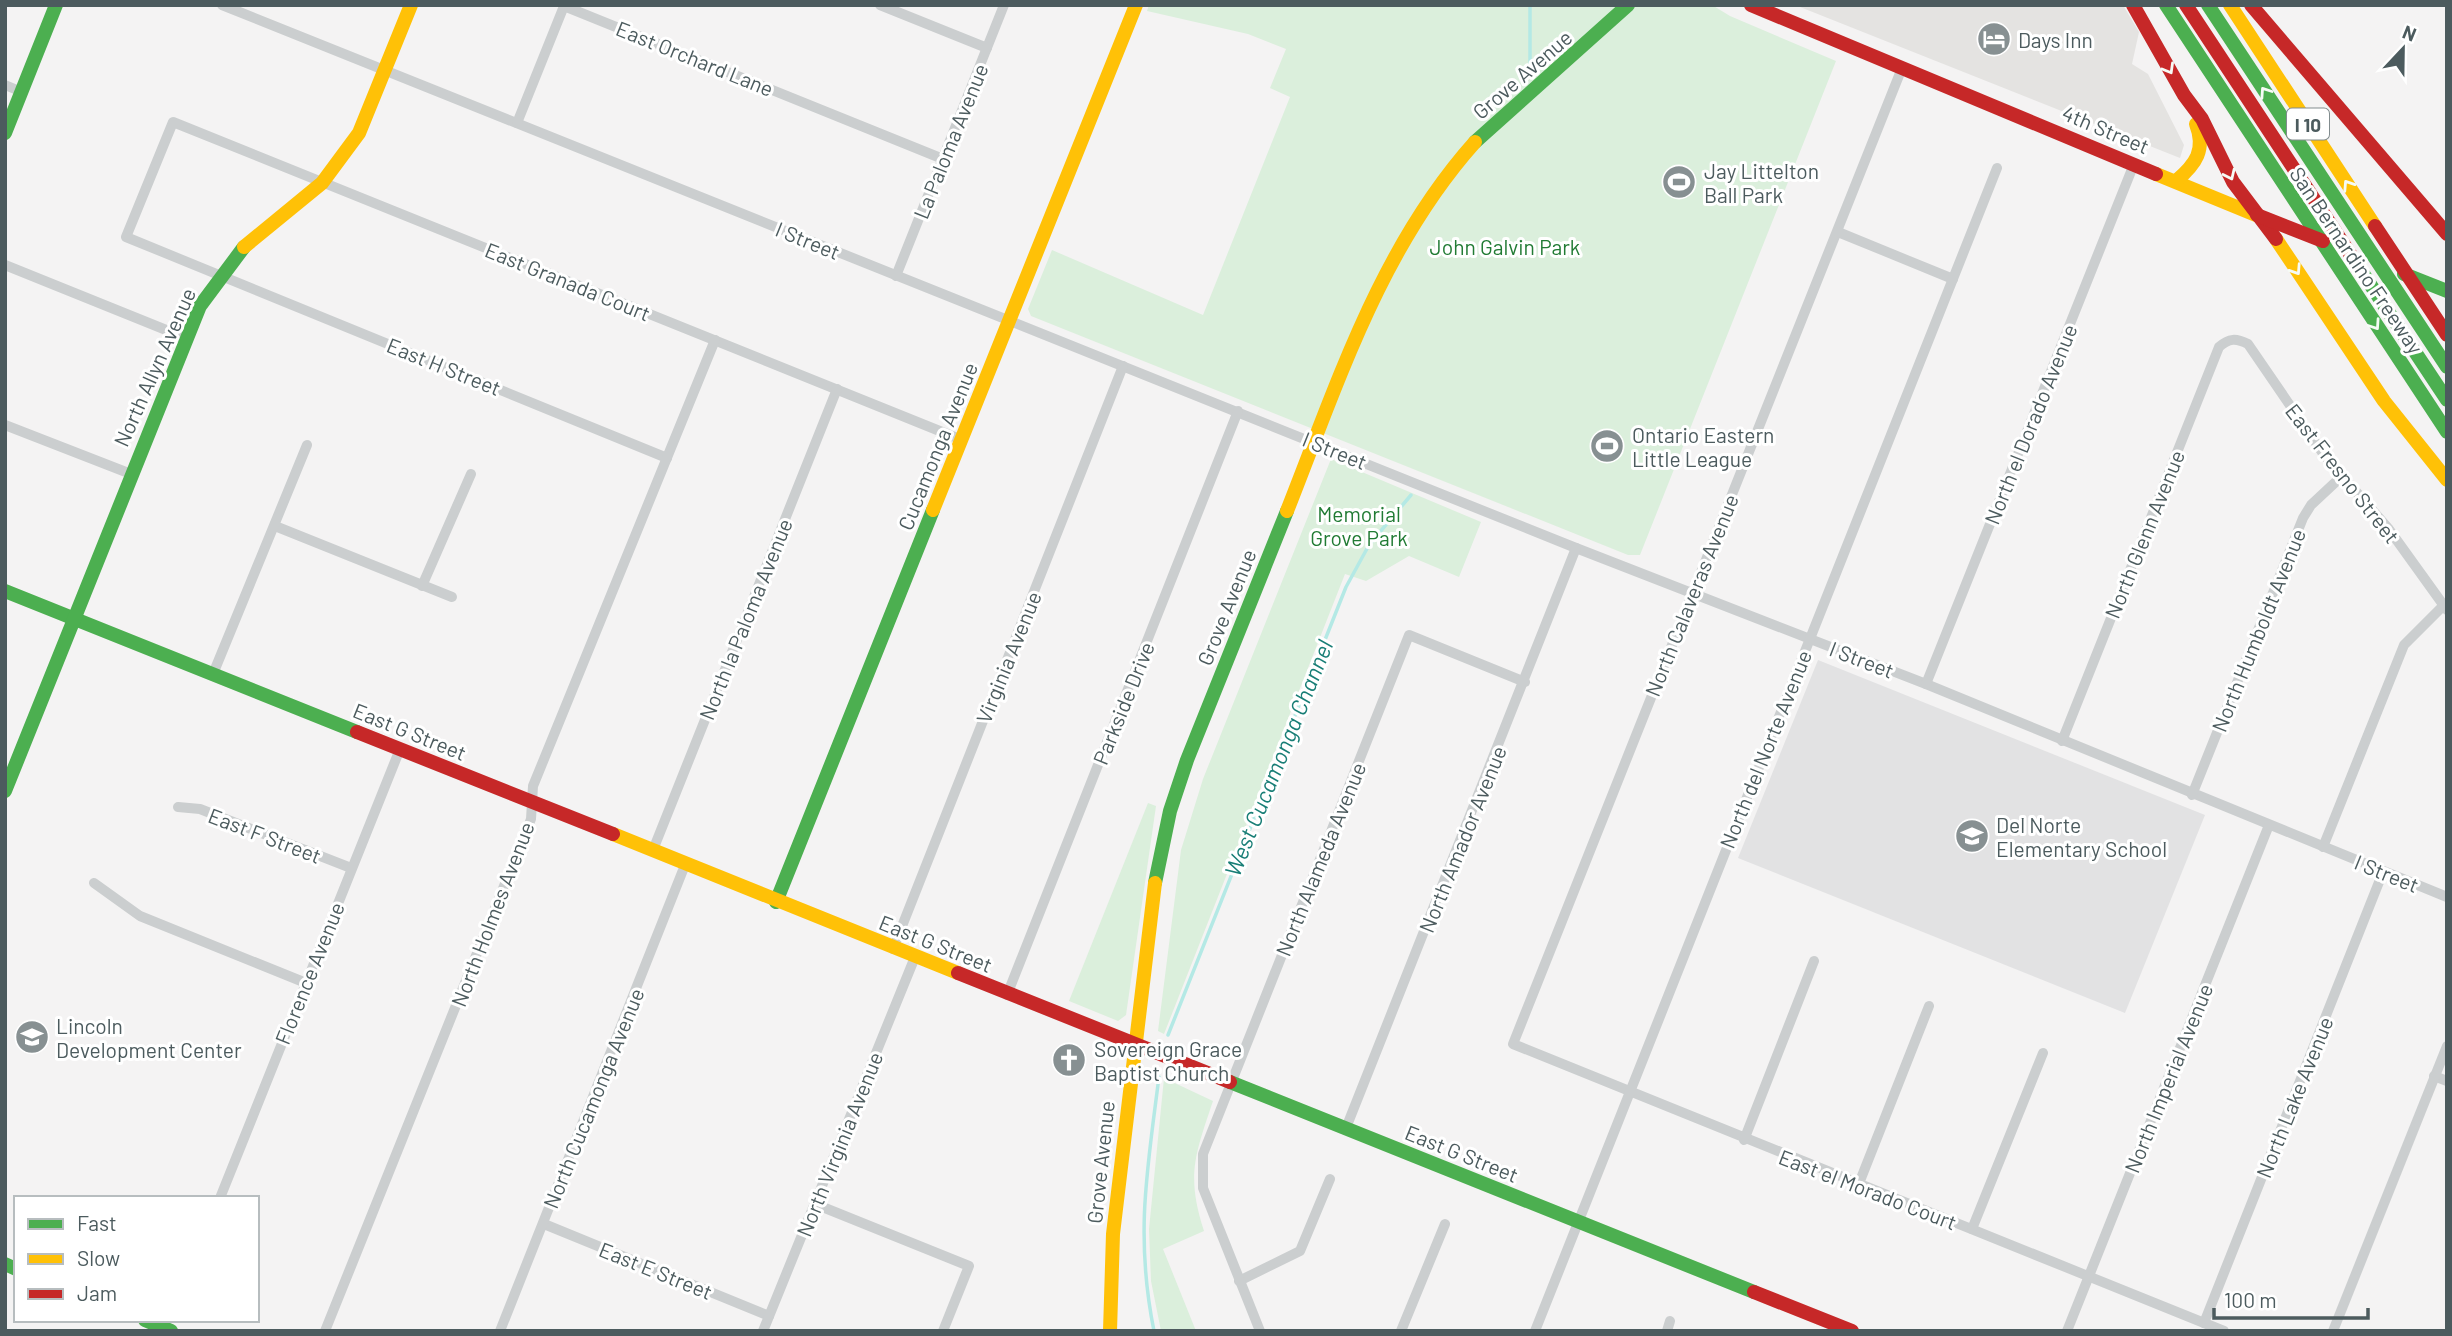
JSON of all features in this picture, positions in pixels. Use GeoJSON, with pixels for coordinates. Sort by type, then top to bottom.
{"type":"FeatureCollection","features":[{"type":"Feature","properties":{"kind":"main road"},"geometry":{"type":"LineString","coordinates":[[5,133],[57,5]]}},
{"type":"Feature","properties":{"kind":"main road","name":"North Allyn Avenue"},"geometry":{"type":"LineString","coordinates":[[5,791],[200,306],[220,274],[243,248],[322,183],[359,133],[411,5]]}},
{"type":"Feature","properties":{"kind":"main road","name":"Cucamonga Avenue"},"geometry":{"type":"LineString","coordinates":[[776,902],[1136,5]]}},
{"type":"Feature","properties":{"kind":"main road","name":"Grove Avenue"},"geometry":{"type":"LineString","coordinates":[[1110,1331],[1113,1234],[1151,904],[1170,811],[1187,760],[1385,272],[1439,185],[1501,115],[1598,35],[1628,5]]}},
{"type":"Feature","properties":{"kind":"main road","name":"4th Street"},"geometry":{"type":"LineString","coordinates":[[1751,5],[2256,215],[2447,291]]}},
{"type":"Feature","properties":{"kind":"main road"},"geometry":{"type":"LineString","coordinates":[[2133,5],[2184,95],[2202,119],[2233,182],[2384,401],[2447,480]]}},
{"type":"Feature","properties":{"kind":"main road","name":"San Bernardino Freeway"},"geometry":{"type":"LineString","coordinates":[[2166,5],[2295,206],[2447,432]]}},
{"type":"Feature","properties":{"kind":"main road"},"geometry":{"type":"LineString","coordinates":[[2186,5],[2447,400]]}},
{"type":"Feature","properties":{"kind":"main road"},"geometry":{"type":"LineString","coordinates":[[2208,5],[2447,367]]}},
{"type":"Feature","properties":{"kind":"main road","name":"San Bernardino Freeway"},"geometry":{"type":"LineString","coordinates":[[2230,5],[2447,335]]}},
{"type":"Feature","properties":{"kind":"main road"},"geometry":{"type":"LineString","coordinates":[[2251,5],[2447,234]]}},
{"type":"Feature","properties":{"kind":"main road"},"geometry":{"type":"LineString","coordinates":[[2176,181],[2197,164],[2203,144],[2184,95]]}},
{"type":"Feature","properties":{"kind":"main road","name":"East G Street"},"geometry":{"type":"LineString","coordinates":[[5,591],[653,850],[1007,995],[1852,1331]]}},
{"type":"Feature","properties":{"kind":"main road"},"geometry":{"type":"LineString","coordinates":[[152,1322],[169,1327]]}},
{"type":"Feature","properties":{"kind":"street","name":"I Street"},"geometry":{"type":"LineString","coordinates":[[222,5],[1576,548],[1926,684],[2192,795],[2446,895]]}},
{"type":"Feature","properties":{"kind":"street"},"geometry":{"type":"LineString","coordinates":[[880,5],[987,48]]}},
{"type":"Feature","properties":{"kind":"street","name":"La Paloma Avenue"},"geometry":{"type":"LineString","coordinates":[[896,276],[1004,5]]}},
{"type":"Feature","properties":{"kind":"street","name":"East Orchard Lane"},"geometry":{"type":"LineString","coordinates":[[517,123],[564,6],[943,159]]}},
{"type":"Feature","properties":{"kind":"street","name":"North Calaveras Avenue"},"geometry":{"type":"LineString","coordinates":[[1513,1044],[1902,68]]}},
{"type":"Feature","properties":{"kind":"street"},"geometry":{"type":"LineString","coordinates":[[5,85],[22,92]]}},
{"type":"Feature","properties":{"kind":"street","name":"East Granada Court"},"geometry":{"type":"LineString","coordinates":[[173,122],[962,440]]}},
{"type":"Feature","properties":{"kind":"street","name":"East H Street"},"geometry":{"type":"LineString","coordinates":[[173,122],[126,237],[667,458]]}},
{"type":"Feature","properties":{"kind":"street","name":"North el Dorado Avenue"},"geometry":{"type":"LineString","coordinates":[[1926,684],[2134,164]]}},
{"type":"Feature","properties":{"kind":"street","name":"North del Norte Avenue"},"geometry":{"type":"LineString","coordinates":[[1535,1331],[1997,169]]}},
{"type":"Feature","properties":{"kind":"street"},"geometry":{"type":"LineString","coordinates":[[1838,232],[1953,279]]}},
{"type":"Feature","properties":{"kind":"street"},"geometry":{"type":"LineString","coordinates":[[5,265],[186,338]]}},
{"type":"Feature","properties":{"kind":"street","name":"East Fresno Street"},"geometry":{"type":"LineString","coordinates":[[2238,339],[2248,344],[2341,477],[2388,528],[2445,607]]}},
{"type":"Feature","properties":{"kind":"street","name":"North Glenn Avenue"},"geometry":{"type":"LineString","coordinates":[[2062,741],[2219,347],[2227,340],[2238,339]]}},
{"type":"Feature","properties":{"kind":"street","name":"North Holmes Avenue"},"geometry":{"type":"LineString","coordinates":[[325,1331],[531,819],[533,786],[715,340]]}},
{"type":"Feature","properties":{"kind":"street","name":"Virginia Avenue"},"geometry":{"type":"LineString","coordinates":[[893,948],[1123,366]]}},
{"type":"Feature","properties":{"kind":"street","name":"North la Paloma Avenue"},"geometry":{"type":"LineString","coordinates":[[653,850],[837,389]]}},
{"type":"Feature","properties":{"kind":"street","name":"Parkside Drive"},"geometry":{"type":"LineString","coordinates":[[1007,995],[1238,411]]}},
{"type":"Feature","properties":{"kind":"street"},"geometry":{"type":"LineString","coordinates":[[5,425],[131,474]]}},
{"type":"Feature","properties":{"kind":"street"},"geometry":{"type":"LineString","coordinates":[[213,674],[307,444]]}},
{"type":"Feature","properties":{"kind":"street"},"geometry":{"type":"LineString","coordinates":[[422,586],[471,474]]}},
{"type":"Feature","properties":{"kind":"street","name":"North Humboldt Avenue"},"geometry":{"type":"LineString","coordinates":[[2192,795],[2303,518],[2311,505],[2341,477]]}},
{"type":"Feature","properties":{"kind":"street"},"geometry":{"type":"LineString","coordinates":[[275,526],[452,597]]}},
{"type":"Feature","properties":{"kind":"street","name":"North Amador Avenue"},"geometry":{"type":"LineString","coordinates":[[1346,1129],[1576,548]]}},
{"type":"Feature","properties":{"kind":"street"},"geometry":{"type":"LineString","coordinates":[[2323,847],[2404,645],[2445,607]]}},
{"type":"Feature","properties":{"kind":"street","name":"North Alameda Avenue"},"geometry":{"type":"LineString","coordinates":[[1261,1331],[1203,1188],[1203,1154],[1409,635],[1525,682]]}},
{"type":"Feature","properties":{"kind":"street","name":"Florence Avenue"},"geometry":{"type":"LineString","coordinates":[[220,1196],[400,749]]}},
{"type":"Feature","properties":{"kind":"street","name":"East F Street"},"geometry":{"type":"LineString","coordinates":[[178,807],[200,809],[351,868]]}},
{"type":"Feature","properties":{"kind":"street","name":"North Imperial Avenue"},"geometry":{"type":"LineString","coordinates":[[2067,1331],[2269,825]]}},
{"type":"Feature","properties":{"kind":"street","name":"North Cucamonga Avenue"},"geometry":{"type":"LineString","coordinates":[[500,1331],[685,865]]}},
{"type":"Feature","properties":{"kind":"street","name":"North Lake Avenue"},"geometry":{"type":"LineString","coordinates":[[2204,1323],[2383,872]]}},
{"type":"Feature","properties":{"kind":"street"},"geometry":{"type":"LineString","coordinates":[[94,883],[140,916],[306,983]]}},
{"type":"Feature","properties":{"kind":"street","name":"North Virginia Avenue"},"geometry":{"type":"LineString","coordinates":[[763,1331],[915,957]]}},
{"type":"Feature","properties":{"kind":"street"},"geometry":{"type":"LineString","coordinates":[[1744,1140],[1814,961]]}},
{"type":"Feature","properties":{"kind":"street"},"geometry":{"type":"LineString","coordinates":[[1858,1186],[1929,1006]]}},
{"type":"Feature","properties":{"kind":"street","name":"East el Morado Court"},"geometry":{"type":"LineString","coordinates":[[1513,1044],[1744,1140],[2224,1331]]}},
{"type":"Feature","properties":{"kind":"street"},"geometry":{"type":"LineString","coordinates":[[2333,1331],[2447,1045]]}},
{"type":"Feature","properties":{"kind":"street"},"geometry":{"type":"LineString","coordinates":[[1972,1229],[2043,1053]]}},
{"type":"Feature","properties":{"kind":"street"},"geometry":{"type":"LineString","coordinates":[[2434,1076],[2447,1081]]}},
{"type":"Feature","properties":{"kind":"street"},"geometry":{"type":"LineString","coordinates":[[1239,1281],[1300,1251],[1330,1179]]}},
{"type":"Feature","properties":{"kind":"street"},"geometry":{"type":"LineString","coordinates":[[815,1204],[969,1266],[943,1331]]}},
{"type":"Feature","properties":{"kind":"street","name":"East E Street"},"geometry":{"type":"LineString","coordinates":[[544,1224],[769,1316]]}},
{"type":"Feature","properties":{"kind":"street"},"geometry":{"type":"LineString","coordinates":[[1401,1331],[1445,1224]]}},
{"type":"Feature","properties":{"kind":"shaded area"},"geometry":{"type":"Polygon","coordinates":[[[1795,5],[2123,5],[2139,32],[2132,64],[2148,74],[2184,145],[2180,158],[1795,5]]]}},
{"type":"Feature","properties":{"kind":"shaded area","name":"Del Norte Elementary School"},"geometry":{"type":"Polygon","coordinates":[[[1818,660],[2205,815],[2125,1013],[1738,858],[1818,660]]]}},
{"type":"Feature","properties":{"kind":"green space","name":"John Galvin Park"},"geometry":{"type":"Polygon","coordinates":[[[1149,5],[1712,5],[1730,16],[1836,61],[1640,555],[1628,555],[1031,316],[1028,309],[1052,250],[1203,315],[1290,97],[1270,88],[1286,49],[1248,34],[1147,11],[1149,5]]]}},
{"type":"Feature","properties":{"kind":"green space","name":"Memorial Grove Park"},"geometry":{"type":"Polygon","coordinates":[[[1331,459],[1481,522],[1459,577],[1409,556],[1366,581],[1345,574],[1164,1034],[1158,1031],[1181,850],[1203,779],[1331,459]]]}},
{"type":"Feature","properties":{"kind":"green space"},"geometry":{"type":"Polygon","coordinates":[[[1148,803],[1156,806],[1126,1015],[1118,1021],[1069,1001],[1148,803]]]}},
{"type":"Feature","properties":{"kind":"green space"},"geometry":{"type":"Polygon","coordinates":[[[1164,1078],[1213,1101],[1197,1151],[1194,1179],[1198,1212],[1204,1231],[1163,1249],[1196,1331],[1161,1331],[1151,1281],[1149,1229],[1164,1078]]]}},
{"type":"Feature","properties":{"kind":"waterway","name":"West Cucamonga Channel"},"geometry":{"type":"LineString","coordinates":[[1530,5],[1530,63]]}},
{"type":"Feature","properties":{"kind":"waterway","name":"West Cucamonga Channel"},"geometry":{"type":"LineString","coordinates":[[1168,1035],[1346,587],[1369,545],[1411,495]]}},
{"type":"Feature","properties":{"kind":"waterway","name":"West Cucamonga Channel"},"geometry":{"type":"LineString","coordinates":[[1154,1331],[1148,1297],[1144,1234],[1147,1173],[1159,1077]]}},
{"type":"Feature","properties":{"kind":"traffic: fast"},"geometry":{"type":"LineString","coordinates":[[5,133],[56,5]]}},
{"type":"Feature","properties":{"kind":"traffic: fast"},"geometry":{"type":"LineString","coordinates":[[1475,142],[1628,5]]}},
{"type":"Feature","properties":{"kind":"traffic: fast"},"geometry":{"type":"LineString","coordinates":[[2166,5],[2447,432]]}},
{"type":"Feature","properties":{"kind":"traffic: fast"},"geometry":{"type":"LineString","coordinates":[[2208,5],[2447,367]]}},
{"type":"Feature","properties":{"kind":"traffic: fast"},"geometry":{"type":"LineString","coordinates":[[5,791],[200,306],[244,247]]}},
{"type":"Feature","properties":{"kind":"traffic: fast"},"geometry":{"type":"LineString","coordinates":[[2362,272],[2447,400]]}},
{"type":"Feature","properties":{"kind":"traffic: fast"},"geometry":{"type":"LineString","coordinates":[[2404,274],[2447,291]]}},
{"type":"Feature","properties":{"kind":"traffic: fast"},"geometry":{"type":"LineString","coordinates":[[776,902],[933,510]]}},
{"type":"Feature","properties":{"kind":"traffic: fast"},"geometry":{"type":"LineString","coordinates":[[1155,883],[1170,811],[1187,760],[1287,511]]}},
{"type":"Feature","properties":{"kind":"traffic: fast"},"geometry":{"type":"LineString","coordinates":[[5,591],[357,732]]}},
{"type":"Feature","properties":{"kind":"traffic: fast"},"geometry":{"type":"LineString","coordinates":[[1230,1082],[1754,1292]]}},
{"type":"Feature","properties":{"kind":"traffic: fast"},"geometry":{"type":"LineString","coordinates":[[5,1264],[14,1268]]}},
{"type":"Feature","properties":{"kind":"traffic: fast"},"geometry":{"type":"LineString","coordinates":[[150,1322],[171,1331]]}},
{"type":"Feature","properties":{"kind":"traffic: slow"},"geometry":{"type":"LineString","coordinates":[[244,247],[322,183],[359,133],[411,5]]}},
{"type":"Feature","properties":{"kind":"traffic: slow"},"geometry":{"type":"LineString","coordinates":[[933,510],[1136,5]]}},
{"type":"Feature","properties":{"kind":"traffic: slow"},"geometry":{"type":"LineString","coordinates":[[2230,5],[2375,226]]}},
{"type":"Feature","properties":{"kind":"traffic: slow"},"geometry":{"type":"LineString","coordinates":[[2176,181],[2189,169],[2197,156],[2200,141],[2196,124]]}},
{"type":"Feature","properties":{"kind":"traffic: slow"},"geometry":{"type":"LineString","coordinates":[[1287,511],[1344,365],[1388,271],[1413,226],[1442,183],[1475,142]]}},
{"type":"Feature","properties":{"kind":"traffic: slow"},"geometry":{"type":"LineString","coordinates":[[2156,174],[2256,215]]}},
{"type":"Feature","properties":{"kind":"traffic: slow"},"geometry":{"type":"LineString","coordinates":[[2276,239],[2384,401],[2447,480]]}},
{"type":"Feature","properties":{"kind":"traffic: slow"},"geometry":{"type":"LineString","coordinates":[[613,834],[958,973]]}},
{"type":"Feature","properties":{"kind":"traffic: slow"},"geometry":{"type":"LineString","coordinates":[[1110,1331],[1113,1234],[1155,883]]}},
{"type":"Feature","properties":{"kind":"traffic: jam"},"geometry":{"type":"LineString","coordinates":[[1751,5],[2156,174]]}},
{"type":"Feature","properties":{"kind":"traffic: jam"},"geometry":{"type":"LineString","coordinates":[[2133,5],[2184,95],[2202,119],[2233,182],[2276,239]]}},
{"type":"Feature","properties":{"kind":"traffic: jam"},"geometry":{"type":"LineString","coordinates":[[2186,5],[2362,272]]}},
{"type":"Feature","properties":{"kind":"traffic: jam"},"geometry":{"type":"LineString","coordinates":[[2251,5],[2447,234]]}},
{"type":"Feature","properties":{"kind":"traffic: jam"},"geometry":{"type":"LineString","coordinates":[[2257,215],[2323,241]]}},
{"type":"Feature","properties":{"kind":"traffic: jam"},"geometry":{"type":"LineString","coordinates":[[2375,226],[2447,335]]}},
{"type":"Feature","properties":{"kind":"traffic: jam"},"geometry":{"type":"LineString","coordinates":[[357,732],[613,834]]}},
{"type":"Feature","properties":{"kind":"traffic: jam"},"geometry":{"type":"LineString","coordinates":[[958,973],[1230,1082]]}},
{"type":"Feature","properties":{"kind":"traffic: jam"},"geometry":{"type":"LineString","coordinates":[[1754,1292],[1852,1331]]}},
{"type":"Feature","properties":{"kind":"place","name":"Days Inn"},"geometry":{"type":"Point","coordinates":[1994,39]}},
{"type":"Feature","properties":{"kind":"place","name":"Jay Littelton Ball Park"},"geometry":{"type":"Point","coordinates":[1679,182]}},
{"type":"Feature","properties":{"kind":"place","name":"Ontario Eastern Little League"},"geometry":{"type":"Point","coordinates":[1607,446]}},
{"type":"Feature","properties":{"kind":"place","name":"Del Norte Elementary School"},"geometry":{"type":"Point","coordinates":[1972,836]}},
{"type":"Feature","properties":{"kind":"place","name":"Lincoln Development Center"},"geometry":{"type":"Point","coordinates":[32,1037]}},
{"type":"Feature","properties":{"kind":"place","name":"Sovereign Grace Baptist Church"},"geometry":{"type":"Point","coordinates":[1069,1060]}}]}
